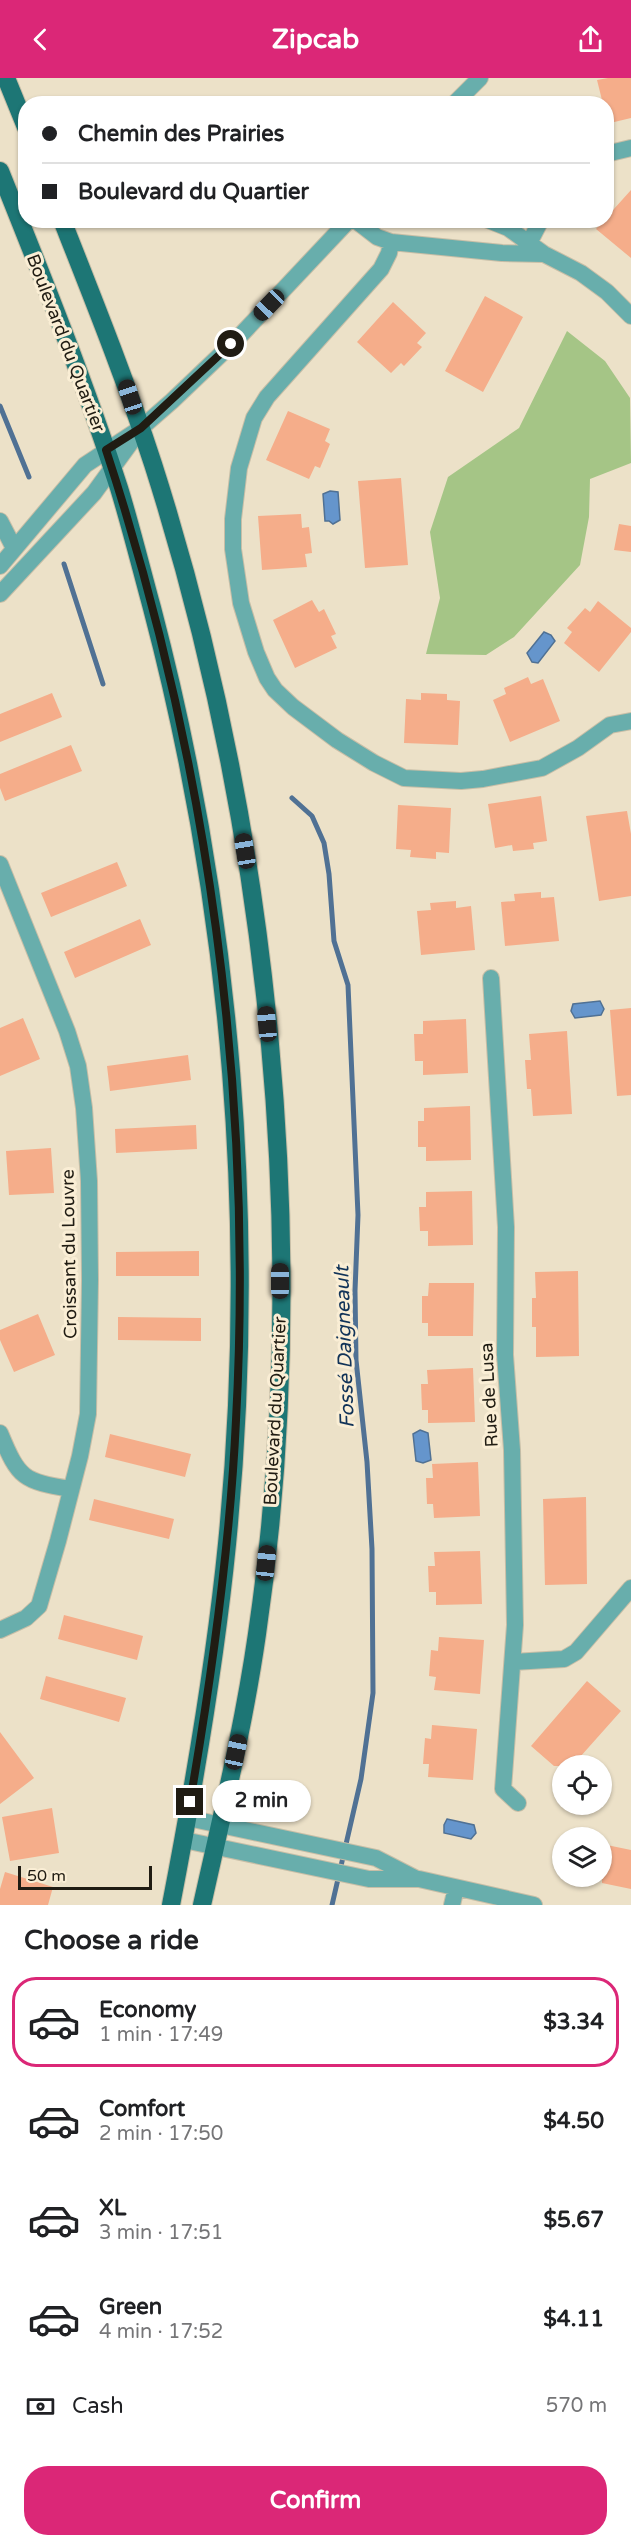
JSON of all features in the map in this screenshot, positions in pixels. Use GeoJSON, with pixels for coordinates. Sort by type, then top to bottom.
{"type":"FeatureCollection","features":[{"type":"Feature","properties":{"kind":"main road"},"geometry":{"type":"LineString","coordinates":[[6,78],[18,108]]}},
{"type":"Feature","properties":{"kind":"main road","name":"Boulevard du Quartier"},"geometry":{"type":"LineString","coordinates":[[0,171],[18,217]]}},
{"type":"Feature","properties":{"kind":"main road","name":"Boulevard du Quartier"},"geometry":{"type":"LineString","coordinates":[[22,228],[106,450],[166,661],[196,806],[213,905],[225,1000],[236,1139],[240,1305],[238,1391],[232,1488],[215,1644],[188,1818],[171,1905]]}},
{"type":"Feature","properties":{"kind":"main road","name":"Boulevard du Quartier"},"geometry":{"type":"LineString","coordinates":[[65,228],[101,317],[141,428],[194,609],[211,676],[237,803],[261,964],[278,1157],[279,1346],[270,1517],[260,1616],[249,1684],[202,1905]]}},
{"type":"Feature","properties":{"kind":"street"},"geometry":{"type":"LineString","coordinates":[[462,96],[480,78]]}},
{"type":"Feature","properties":{"kind":"street"},"geometry":{"type":"LineString","coordinates":[[614,152],[631,148]]}},
{"type":"Feature","properties":{"kind":"street"},"geometry":{"type":"LineString","coordinates":[[0,566],[85,465],[141,428],[231,344],[342,228]]}},
{"type":"Feature","properties":{"kind":"street"},"geometry":{"type":"LineString","coordinates":[[365,228],[377,237],[391,242],[526,248],[544,254],[598,285],[631,316]]}},
{"type":"Feature","properties":{"kind":"street"},"geometry":{"type":"LineString","coordinates":[[508,228],[526,248]]}},
{"type":"Feature","properties":{"kind":"street"},"geometry":{"type":"LineString","coordinates":[[526,248],[537,228]]}},
{"type":"Feature","properties":{"kind":"street"},"geometry":{"type":"LineString","coordinates":[[391,242],[389,253],[381,269],[267,397],[254,418],[243,449],[233,519],[236,580],[246,626],[267,678],[275,690],[309,720],[374,763],[404,778],[483,779],[542,768],[578,748],[610,725],[631,721]]}},
{"type":"Feature","properties":{"kind":"street"},"geometry":{"type":"LineString","coordinates":[[0,594],[94,493],[141,428]]}},
{"type":"Feature","properties":{"kind":"street"},"geometry":{"type":"LineString","coordinates":[[0,521],[14,548]]}},
{"type":"Feature","properties":{"kind":"street","name":"Croissant du Louvre"},"geometry":{"type":"LineString","coordinates":[[0,864],[67,1031],[81,1084],[90,1200],[86,1425],[47,1583],[39,1606],[26,1618],[0,1630]]}},
{"type":"Feature","properties":{"kind":"street","name":"Rue de Lusa"},"geometry":{"type":"LineString","coordinates":[[491,978],[506,1227],[505,1354],[512,1450],[515,1625],[503,1789],[518,1803]]}},
{"type":"Feature","properties":{"kind":"street"},"geometry":{"type":"LineString","coordinates":[[0,1433],[12,1460],[25,1477],[42,1484],[71,1489]]}},
{"type":"Feature","properties":{"kind":"street"},"geometry":{"type":"LineString","coordinates":[[513,1662],[564,1659],[576,1652],[631,1588]]}},
{"type":"Feature","properties":{"kind":"street"},"geometry":{"type":"LineString","coordinates":[[188,1818],[376,1858],[390,1873]]}},
{"type":"Feature","properties":{"kind":"street"},"geometry":{"type":"LineString","coordinates":[[184,1840],[369,1879],[390,1873],[534,1905]]}},
{"type":"Feature","properties":{"kind":"street"},"geometry":{"type":"LineString","coordinates":[[452,1905],[456,1888]]}},
{"type":"Feature","properties":{"kind":"green space"},"geometry":{"type":"Polygon","coordinates":[[[567,331],[605,361],[630,398],[631,463],[590,479],[589,517],[580,565],[514,637],[486,655],[426,654],[440,598],[430,532],[448,477],[519,428],[567,331]]]}},
{"type":"Feature","properties":{"kind":"water"},"geometry":{"type":"Polygon","coordinates":[[[330,491],[338,492],[340,520],[333,524],[325,521],[323,494],[330,491]]]}},
{"type":"Feature","properties":{"kind":"water"},"geometry":{"type":"Polygon","coordinates":[[[544,632],[551,635],[555,641],[538,663],[532,662],[527,653],[544,632]]]}},
{"type":"Feature","properties":{"kind":"water"},"geometry":{"type":"Polygon","coordinates":[[[600,1001],[604,1009],[601,1015],[575,1018],[571,1011],[573,1004],[600,1001]]]}},
{"type":"Feature","properties":{"kind":"water"},"geometry":{"type":"Polygon","coordinates":[[[420,1430],[428,1433],[431,1460],[423,1463],[416,1461],[413,1434],[420,1430]]]}},
{"type":"Feature","properties":{"kind":"water"},"geometry":{"type":"Polygon","coordinates":[[[447,1819],[474,1825],[476,1833],[471,1839],[444,1833],[447,1819]]]}},
{"type":"Feature","properties":{"kind":"building"},"geometry":{"type":"Polygon","coordinates":[[[631,78],[631,118],[614,122],[614,96],[601,96],[597,80],[631,78]]]}},
{"type":"Feature","properties":{"kind":"building"},"geometry":{"type":"Polygon","coordinates":[[[631,190],[631,258],[596,229],[614,228],[614,209],[631,190]]]}},
{"type":"Feature","properties":{"kind":"building"},"geometry":{"type":"Polygon","coordinates":[[[485,296],[523,317],[483,392],[445,371],[485,296]]]}},
{"type":"Feature","properties":{"kind":"building"},"geometry":{"type":"Polygon","coordinates":[[[393,302],[426,333],[417,343],[422,347],[404,366],[401,363],[391,373],[357,342],[393,302]]]}},
{"type":"Feature","properties":{"kind":"building"},"geometry":{"type":"Polygon","coordinates":[[[288,411],[330,429],[325,441],[330,444],[320,468],[315,466],[309,479],[266,460],[288,411]]]}},
{"type":"Feature","properties":{"kind":"building"},"geometry":{"type":"Polygon","coordinates":[[[401,478],[408,565],[365,568],[358,481],[401,478]]]}},
{"type":"Feature","properties":{"kind":"building"},"geometry":{"type":"Polygon","coordinates":[[[301,514],[302,528],[309,527],[312,553],[305,554],[307,567],[262,570],[258,516],[301,514]]]}},
{"type":"Feature","properties":{"kind":"building"},"geometry":{"type":"Polygon","coordinates":[[[619,524],[631,526],[631,552],[614,550],[619,524]]]}},
{"type":"Feature","properties":{"kind":"building"},"geometry":{"type":"Polygon","coordinates":[[[312,600],[319,612],[324,609],[336,634],[331,636],[337,648],[295,668],[273,620],[312,600]]]}},
{"type":"Feature","properties":{"kind":"building"},"geometry":{"type":"Polygon","coordinates":[[[598,601],[631,628],[631,632],[599,672],[564,643],[572,632],[567,628],[585,608],[590,612],[598,601]]]}},
{"type":"Feature","properties":{"kind":"building"},"geometry":{"type":"Polygon","coordinates":[[[528,677],[531,684],[543,679],[560,721],[510,742],[493,700],[506,694],[504,688],[528,677]]]}},
{"type":"Feature","properties":{"kind":"building"},"geometry":{"type":"Polygon","coordinates":[[[52,693],[62,717],[0,742],[0,714],[52,693]]]}},
{"type":"Feature","properties":{"kind":"building"},"geometry":{"type":"Polygon","coordinates":[[[421,693],[447,694],[447,700],[460,701],[458,745],[404,743],[406,699],[421,700],[421,693]]]}},
{"type":"Feature","properties":{"kind":"building"},"geometry":{"type":"Polygon","coordinates":[[[71,745],[82,771],[5,801],[0,788],[0,774],[71,745]]]}},
{"type":"Feature","properties":{"kind":"building"},"geometry":{"type":"Polygon","coordinates":[[[541,796],[547,841],[533,843],[534,849],[513,851],[512,845],[495,848],[488,804],[541,796]]]}},
{"type":"Feature","properties":{"kind":"building"},"geometry":{"type":"Polygon","coordinates":[[[398,805],[451,808],[449,853],[436,852],[436,859],[410,857],[411,850],[396,849],[398,805]]]}},
{"type":"Feature","properties":{"kind":"building"},"geometry":{"type":"Polygon","coordinates":[[[627,811],[631,834],[631,896],[599,901],[586,816],[627,811]]]}},
{"type":"Feature","properties":{"kind":"building"},"geometry":{"type":"Polygon","coordinates":[[[117,862],[127,886],[51,917],[41,893],[117,862]]]}},
{"type":"Feature","properties":{"kind":"building"},"geometry":{"type":"Polygon","coordinates":[[[541,892],[541,898],[554,897],[559,941],[505,946],[501,902],[515,901],[514,894],[541,892]]]}},
{"type":"Feature","properties":{"kind":"building"},"geometry":{"type":"Polygon","coordinates":[[[456,901],[456,908],[471,906],[475,950],[421,955],[417,911],[431,910],[430,903],[456,901]]]}},
{"type":"Feature","properties":{"kind":"building"},"geometry":{"type":"Polygon","coordinates":[[[140,919],[151,945],[75,978],[64,952],[140,919]]]}},
{"type":"Feature","properties":{"kind":"building"},"geometry":{"type":"Polygon","coordinates":[[[631,1008],[631,1095],[617,1096],[610,1010],[631,1008]]]}},
{"type":"Feature","properties":{"kind":"building"},"geometry":{"type":"Polygon","coordinates":[[[23,1018],[40,1059],[0,1076],[0,1028],[23,1018]]]}},
{"type":"Feature","properties":{"kind":"building"},"geometry":{"type":"Polygon","coordinates":[[[466,1019],[468,1073],[423,1075],[423,1061],[415,1061],[414,1034],[423,1034],[423,1021],[466,1019]]]}},
{"type":"Feature","properties":{"kind":"building"},"geometry":{"type":"Polygon","coordinates":[[[567,1031],[572,1114],[533,1116],[531,1089],[527,1089],[525,1060],[531,1060],[529,1034],[567,1031]]]}},
{"type":"Feature","properties":{"kind":"building"},"geometry":{"type":"Polygon","coordinates":[[[188,1055],[191,1080],[110,1091],[107,1066],[188,1055]]]}},
{"type":"Feature","properties":{"kind":"building"},"geometry":{"type":"Polygon","coordinates":[[[470,1106],[471,1160],[426,1161],[426,1147],[418,1147],[418,1121],[424,1121],[424,1108],[470,1106]]]}},
{"type":"Feature","properties":{"kind":"building"},"geometry":{"type":"Polygon","coordinates":[[[196,1125],[197,1149],[116,1153],[115,1129],[196,1125]]]}},
{"type":"Feature","properties":{"kind":"building"},"geometry":{"type":"Polygon","coordinates":[[[51,1148],[54,1193],[9,1195],[6,1151],[51,1148]]]}},
{"type":"Feature","properties":{"kind":"building"},"geometry":{"type":"Polygon","coordinates":[[[472,1191],[473,1245],[428,1246],[428,1231],[420,1231],[419,1207],[426,1207],[426,1192],[472,1191]]]}},
{"type":"Feature","properties":{"kind":"building"},"geometry":{"type":"Polygon","coordinates":[[[199,1251],[199,1276],[116,1276],[116,1252],[199,1251]]]}},
{"type":"Feature","properties":{"kind":"building"},"geometry":{"type":"Polygon","coordinates":[[[578,1271],[579,1356],[536,1357],[536,1327],[532,1327],[532,1298],[536,1298],[535,1272],[578,1271]]]}},
{"type":"Feature","properties":{"kind":"building"},"geometry":{"type":"Polygon","coordinates":[[[429,1283],[474,1283],[473,1336],[428,1336],[428,1323],[422,1323],[422,1296],[428,1296],[429,1283]]]}},
{"type":"Feature","properties":{"kind":"building"},"geometry":{"type":"Polygon","coordinates":[[[38,1314],[55,1355],[14,1372],[0,1340],[0,1330],[38,1314]]]}},
{"type":"Feature","properties":{"kind":"building"},"geometry":{"type":"Polygon","coordinates":[[[118,1317],[201,1318],[201,1341],[118,1340],[118,1317]]]}},
{"type":"Feature","properties":{"kind":"building"},"geometry":{"type":"Polygon","coordinates":[[[473,1368],[475,1422],[428,1423],[428,1410],[422,1410],[421,1384],[428,1384],[427,1370],[473,1368]]]}},
{"type":"Feature","properties":{"kind":"building"},"geometry":{"type":"Polygon","coordinates":[[[110,1434],[191,1454],[185,1477],[105,1457],[110,1434]]]}},
{"type":"Feature","properties":{"kind":"building"},"geometry":{"type":"Polygon","coordinates":[[[478,1462],[480,1516],[434,1518],[433,1504],[427,1504],[426,1478],[433,1478],[432,1464],[478,1462]]]}},
{"type":"Feature","properties":{"kind":"building"},"geometry":{"type":"Polygon","coordinates":[[[586,1497],[587,1584],[545,1585],[543,1499],[586,1497]]]}},
{"type":"Feature","properties":{"kind":"building"},"geometry":{"type":"Polygon","coordinates":[[[94,1499],[174,1519],[169,1539],[89,1520],[94,1499]]]}},
{"type":"Feature","properties":{"kind":"building"},"geometry":{"type":"Polygon","coordinates":[[[480,1551],[482,1604],[436,1605],[436,1592],[429,1592],[428,1566],[435,1566],[434,1552],[480,1551]]]}},
{"type":"Feature","properties":{"kind":"building"},"geometry":{"type":"Polygon","coordinates":[[[64,1615],[143,1636],[137,1660],[58,1639],[64,1615]]]}},
{"type":"Feature","properties":{"kind":"building"},"geometry":{"type":"Polygon","coordinates":[[[439,1637],[484,1640],[480,1694],[434,1690],[436,1677],[429,1676],[431,1650],[438,1651],[439,1637]]]}},
{"type":"Feature","properties":{"kind":"building"},"geometry":{"type":"Polygon","coordinates":[[[46,1676],[126,1698],[119,1722],[40,1699],[46,1676]]]}},
{"type":"Feature","properties":{"kind":"building"},"geometry":{"type":"Polygon","coordinates":[[[587,1681],[621,1711],[582,1755],[552,1755],[552,1764],[531,1746],[587,1681]]]}},
{"type":"Feature","properties":{"kind":"building"},"geometry":{"type":"Polygon","coordinates":[[[432,1725],[477,1729],[473,1780],[428,1777],[429,1764],[423,1764],[425,1738],[431,1739],[432,1725]]]}},
{"type":"Feature","properties":{"kind":"building"},"geometry":{"type":"Polygon","coordinates":[[[0,1732],[34,1778],[0,1804],[0,1732]]]}},
{"type":"Feature","properties":{"kind":"building"},"geometry":{"type":"Polygon","coordinates":[[[52,1808],[59,1853],[10,1861],[2,1817],[52,1808]]]}},
{"type":"Feature","properties":{"kind":"building"},"geometry":{"type":"Polygon","coordinates":[[[612,1846],[631,1850],[631,1889],[612,1885],[612,1846]]]}},
{"type":"Feature","properties":{"kind":"building"},"geometry":{"type":"Polygon","coordinates":[[[5,1872],[53,1887],[48,1905],[0,1905],[0,1889],[5,1872]]]}},
{"type":"Feature","properties":{"kind":"waterway","name":"Fossé Daigneault"},"geometry":{"type":"LineString","coordinates":[[0,406],[29,477]]}},
{"type":"Feature","properties":{"kind":"waterway","name":"Fossé Daigneault"},"geometry":{"type":"LineString","coordinates":[[64,564],[103,684]]}},
{"type":"Feature","properties":{"kind":"waterway","name":"Fossé Daigneault"},"geometry":{"type":"LineString","coordinates":[[292,798],[312,816],[324,843],[329,874],[334,941],[348,985],[358,1215],[355,1291],[356,1360],[367,1462],[372,1549],[373,1693],[361,1779],[332,1905]]}},
{"type":"Feature","properties":{"kind":"route"},"geometry":{"type":"LineString","coordinates":[[190,1802],[214,1657],[231,1498],[236,1422],[240,1267],[236,1139],[225,1000],[214,915],[183,737],[166,661],[119,489],[106,450],[141,428],[193,382],[231,344]]}}]}
